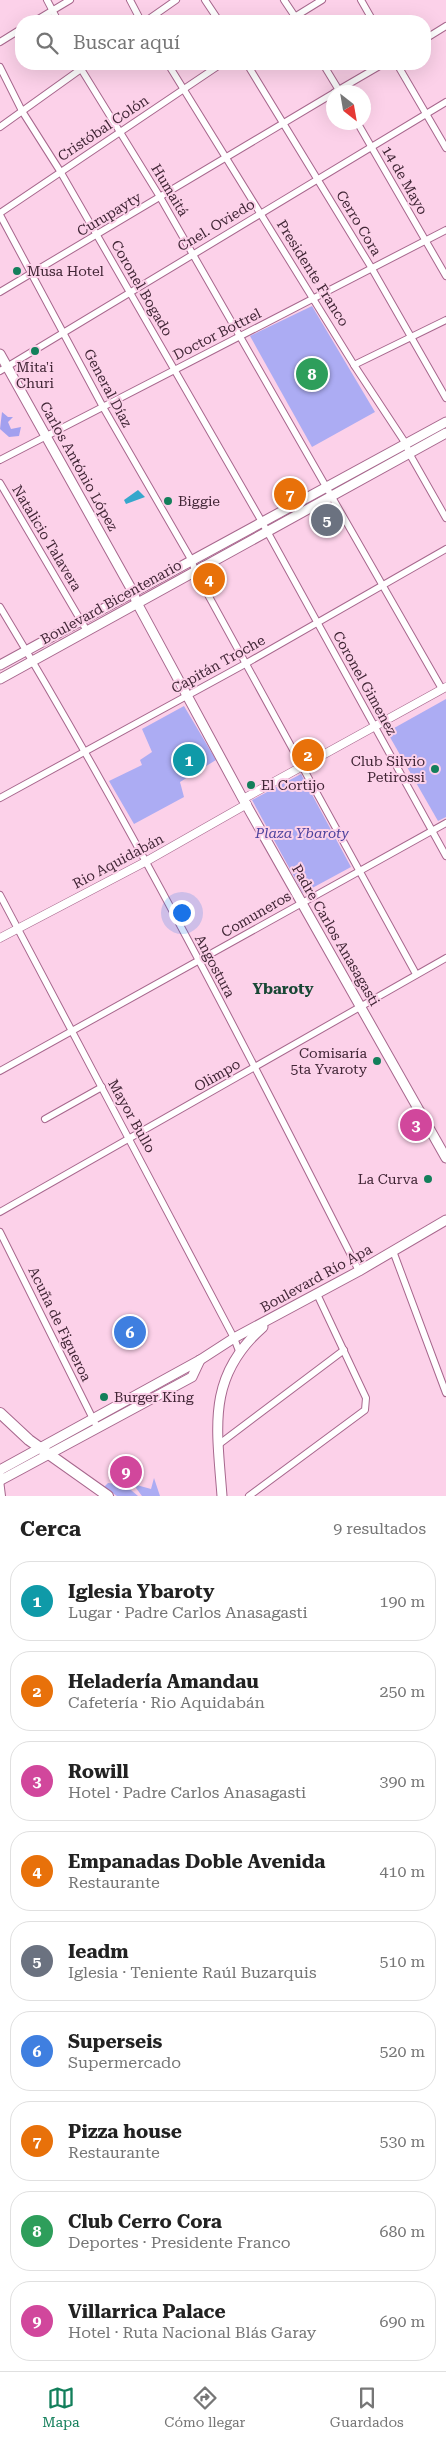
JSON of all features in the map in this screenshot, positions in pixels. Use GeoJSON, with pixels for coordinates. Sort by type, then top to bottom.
{"type":"FeatureCollection","features":[{"type":"Feature","properties":{"kind":"highway"},"geometry":{"type":"LineString","coordinates":[[0,1413],[44,1451],[108,1496]]}},
{"type":"Feature","properties":{"kind":"main road","name":"Carlos António López"},"geometry":{"type":"LineString","coordinates":[[0,354],[4,369],[46,436],[133,592]]}},
{"type":"Feature","properties":{"kind":"main road","name":"Boulevard Bicentenario"},"geometry":{"type":"LineString","coordinates":[[0,666],[446,422]]}},
{"type":"Feature","properties":{"kind":"main road","name":"Boulevard Bicentenario"},"geometry":{"type":"LineString","coordinates":[[0,679],[446,433]]}},
{"type":"Feature","properties":{"kind":"main road","name":"Padre Carlos Anasagasti"},"geometry":{"type":"LineString","coordinates":[[133,592],[137,603],[245,802],[446,1158]]}},
{"type":"Feature","properties":{"kind":"main road","name":"Boulevard Río Apa"},"geometry":{"type":"LineString","coordinates":[[0,1478],[95,1423],[192,1376],[200,1360],[234,1338],[359,1271],[446,1220]]}},
{"type":"Feature","properties":{"kind":"main road"},"geometry":{"type":"LineString","coordinates":[[222,1496],[218,1445],[218,1409],[221,1390],[228,1369],[239,1351],[272,1319]]}},
{"type":"Feature","properties":{"kind":"main road","name":"Boulevard Río Apa"},"geometry":{"type":"LineString","coordinates":[[0,1470],[44,1451]]}},
{"type":"Feature","properties":{"kind":"street"},"geometry":{"type":"LineString","coordinates":[[47,0],[55,15]]}},
{"type":"Feature","properties":{"kind":"street"},"geometry":{"type":"LineString","coordinates":[[44,15],[70,0]]}},
{"type":"Feature","properties":{"kind":"street"},"geometry":{"type":"LineString","coordinates":[[130,0],[138,15]]}},
{"type":"Feature","properties":{"kind":"street"},"geometry":{"type":"LineString","coordinates":[[155,15],[176,0]]}},
{"type":"Feature","properties":{"kind":"street"},"geometry":{"type":"LineString","coordinates":[[205,0],[215,15]]}},
{"type":"Feature","properties":{"kind":"street"},"geometry":{"type":"LineString","coordinates":[[284,0],[293,15]]}},
{"type":"Feature","properties":{"kind":"street"},"geometry":{"type":"LineString","coordinates":[[301,15],[322,0]]}},
{"type":"Feature","properties":{"kind":"street"},"geometry":{"type":"LineString","coordinates":[[361,0],[370,15]]}},
{"type":"Feature","properties":{"kind":"street"},"geometry":{"type":"LineString","coordinates":[[431,35],[446,26]]}},
{"type":"Feature","properties":{"kind":"street"},"geometry":{"type":"LineString","coordinates":[[0,42],[15,33]]}},
{"type":"Feature","properties":{"kind":"street","name":"Coronel Bogado"},"geometry":{"type":"LineString","coordinates":[[0,67],[22,111],[60,171],[262,522]]}},
{"type":"Feature","properties":{"kind":"street"},"geometry":{"type":"LineString","coordinates":[[0,127],[74,70]]}},
{"type":"Feature","properties":{"kind":"street","name":"Humaitá"},"geometry":{"type":"LineString","coordinates":[[82,70],[160,197],[382,584],[444,688]]}},
{"type":"Feature","properties":{"kind":"street","name":"Presidente Franco"},"geometry":{"type":"LineString","coordinates":[[172,70],[354,365],[406,444],[409,453],[446,518]]}},
{"type":"Feature","properties":{"kind":"street","name":"Cristóbal Colón"},"geometry":{"type":"LineString","coordinates":[[0,214],[60,171],[212,70]]}},
{"type":"Feature","properties":{"kind":"street","name":"Cerro Cora"},"geometry":{"type":"LineString","coordinates":[[250,70],[372,268],[410,338],[446,398]]}},
{"type":"Feature","properties":{"kind":"street"},"geometry":{"type":"LineString","coordinates":[[326,70],[334,85]]}},
{"type":"Feature","properties":{"kind":"street","name":"Curupayty"},"geometry":{"type":"LineString","coordinates":[[348,85],[373,70]]}},
{"type":"Feature","properties":{"kind":"street"},"geometry":{"type":"LineString","coordinates":[[401,70],[446,148]]}},
{"type":"Feature","properties":{"kind":"street","name":"Curupayty"},"geometry":{"type":"LineString","coordinates":[[0,292],[326,98]]}},
{"type":"Feature","properties":{"kind":"street","name":"Cnel. Oviedo"},"geometry":{"type":"LineString","coordinates":[[4,369],[260,212],[446,102]]}},
{"type":"Feature","properties":{"kind":"street","name":"14 de Mayo"},"geometry":{"type":"LineString","coordinates":[[361,130],[446,276]]}},
{"type":"Feature","properties":{"kind":"street","name":"General Díaz"},"geometry":{"type":"LineString","coordinates":[[0,214],[103,406],[192,561],[195,572],[416,974]]}},
{"type":"Feature","properties":{"kind":"street","name":"Doctor Bottrel"},"geometry":{"type":"LineString","coordinates":[[0,460],[446,230]]}},
{"type":"Feature","properties":{"kind":"street"},"geometry":{"type":"LineString","coordinates":[[354,365],[446,320]]}},
{"type":"Feature","properties":{"kind":"street","name":"Natalicio Talavera"},"geometry":{"type":"LineString","coordinates":[[0,483],[88,631]]}},
{"type":"Feature","properties":{"kind":"street","name":"Coronel Gimenez"},"geometry":{"type":"LineString","coordinates":[[262,522],[446,856]]}},
{"type":"Feature","properties":{"kind":"street","name":"Capitán Troche"},"geometry":{"type":"LineString","coordinates":[[0,798],[245,664],[446,548]]}},
{"type":"Feature","properties":{"kind":"street","name":"Angostura"},"geometry":{"type":"LineString","coordinates":[[0,607],[84,752],[199,961],[256,1067],[359,1271]]}},
{"type":"Feature","properties":{"kind":"street","name":"Rio Aquidabán"},"geometry":{"type":"LineString","coordinates":[[0,938],[145,862],[302,768],[444,688]]}},
{"type":"Feature","properties":{"kind":"street","name":"Comuneros"},"geometry":{"type":"LineString","coordinates":[[0,1071],[199,961],[358,870],[446,823]]}},
{"type":"Feature","properties":{"kind":"street","name":"Mayor Bullo"},"geometry":{"type":"LineString","coordinates":[[0,895],[71,1032],[130,1139],[239,1351]]}},
{"type":"Feature","properties":{"kind":"street","name":"Olimpo"},"geometry":{"type":"LineString","coordinates":[[0,1212],[446,958]]}},
{"type":"Feature","properties":{"kind":"street"},"geometry":{"type":"LineString","coordinates":[[45,1119],[102,1087]]}},
{"type":"Feature","properties":{"kind":"street","name":"Acuña de Figueroa"},"geometry":{"type":"LineString","coordinates":[[0,1232],[95,1423]]}},
{"type":"Feature","properties":{"kind":"street"},"geometry":{"type":"LineString","coordinates":[[393,1251],[446,1393]]}},
{"type":"Feature","properties":{"kind":"street"},"geometry":{"type":"LineString","coordinates":[[249,1496],[365,1410],[366,1398],[317,1294]]}},
{"type":"Feature","properties":{"kind":"street"},"geometry":{"type":"LineString","coordinates":[[218,1445],[344,1350]]}},
{"type":"Feature","properties":{"kind":"street"},"geometry":{"type":"LineString","coordinates":[[0,1478],[2,1496]]}},
{"type":"Feature","properties":{"kind":"green space"},"geometry":{"type":"Polygon","coordinates":[[[312,306],[375,412],[312,447],[250,336],[312,306]]]}},
{"type":"Feature","properties":{"kind":"green space"},"geometry":{"type":"Polygon","coordinates":[[[446,699],[446,817],[438,821],[387,732],[446,699]]]}},
{"type":"Feature","properties":{"kind":"green space"},"geometry":{"type":"Polygon","coordinates":[[[184,706],[216,760],[180,782],[184,797],[134,824],[109,781],[142,765],[140,760],[152,752],[142,729],[184,706]]]}},
{"type":"Feature","properties":{"kind":"green space","name":"Plaza Ybaroty"},"geometry":{"type":"Polygon","coordinates":[[[301,774],[351,867],[303,893],[252,800],[301,774]]]}},
{"type":"Feature","properties":{"kind":"green space"},"geometry":{"type":"Polygon","coordinates":[[[154,1478],[160,1496],[142,1496],[133,1484],[151,1489],[154,1478]]]}},
{"type":"Feature","properties":{"kind":"green space"},"geometry":{"type":"Polygon","coordinates":[[[108,1483],[125,1485],[138,1496],[117,1496],[104,1487],[108,1483]]]}},
{"type":"Feature","properties":{"kind":"shaded area"},"geometry":{"type":"Polygon","coordinates":[[[2,412],[8,417],[13,417],[8,422],[11,429],[21,427],[19,436],[9,437],[0,429],[2,412]]]}},
{"type":"Feature","properties":{"kind":"shaded area"},"geometry":{"type":"Polygon","coordinates":[[[138,490],[145,497],[126,504],[124,500],[138,490]]]}},
{"type":"Feature","properties":{"kind":"place","name":"Musa Hotel"},"geometry":{"type":"Point","coordinates":[17,271]}},
{"type":"Feature","properties":{"kind":"place","name":"Mita'i Churi"},"geometry":{"type":"Point","coordinates":[35,351]}},
{"type":"Feature","properties":{"kind":"place","name":"Club Cerro Cora"},"geometry":{"type":"Point","coordinates":[312,374]}},
{"type":"Feature","properties":{"kind":"place","name":"Pizza house"},"geometry":{"type":"Point","coordinates":[290,494]}},
{"type":"Feature","properties":{"kind":"place","name":"Biggie"},"geometry":{"type":"Point","coordinates":[168,501]}},
{"type":"Feature","properties":{"kind":"place","name":"Ieadm"},"geometry":{"type":"Point","coordinates":[327,520]}},
{"type":"Feature","properties":{"kind":"place","name":"Empanadas Doble Avenida"},"geometry":{"type":"Point","coordinates":[209,579]}},
{"type":"Feature","properties":{"kind":"place","name":"Heladería Amandau"},"geometry":{"type":"Point","coordinates":[308,755]}},
{"type":"Feature","properties":{"kind":"place","name":"Iglesia Ybaroty"},"geometry":{"type":"Point","coordinates":[189,760]}},
{"type":"Feature","properties":{"kind":"place","name":"Club Silvio Petirossi"},"geometry":{"type":"Point","coordinates":[435,769]}},
{"type":"Feature","properties":{"kind":"place","name":"El Cortijo"},"geometry":{"type":"Point","coordinates":[251,785]}},
{"type":"Feature","properties":{"kind":"place","name":"Comisaría 5ta Yvaroty"},"geometry":{"type":"Point","coordinates":[377,1061]}},
{"type":"Feature","properties":{"kind":"place","name":"Rowill"},"geometry":{"type":"Point","coordinates":[416,1125]}},
{"type":"Feature","properties":{"kind":"place","name":"La Curva"},"geometry":{"type":"Point","coordinates":[428,1179]}},
{"type":"Feature","properties":{"kind":"place","name":"Superseis"},"geometry":{"type":"Point","coordinates":[130,1332]}},
{"type":"Feature","properties":{"kind":"place","name":"Burger King"},"geometry":{"type":"Point","coordinates":[104,1397]}},
{"type":"Feature","properties":{"kind":"place","name":"Villarrica Palace"},"geometry":{"type":"Point","coordinates":[126,1472]}},
{"type":"Feature","properties":{"kind":"district","name":"Ybaroty"},"geometry":{"type":"Point","coordinates":[283,989]}}]}
